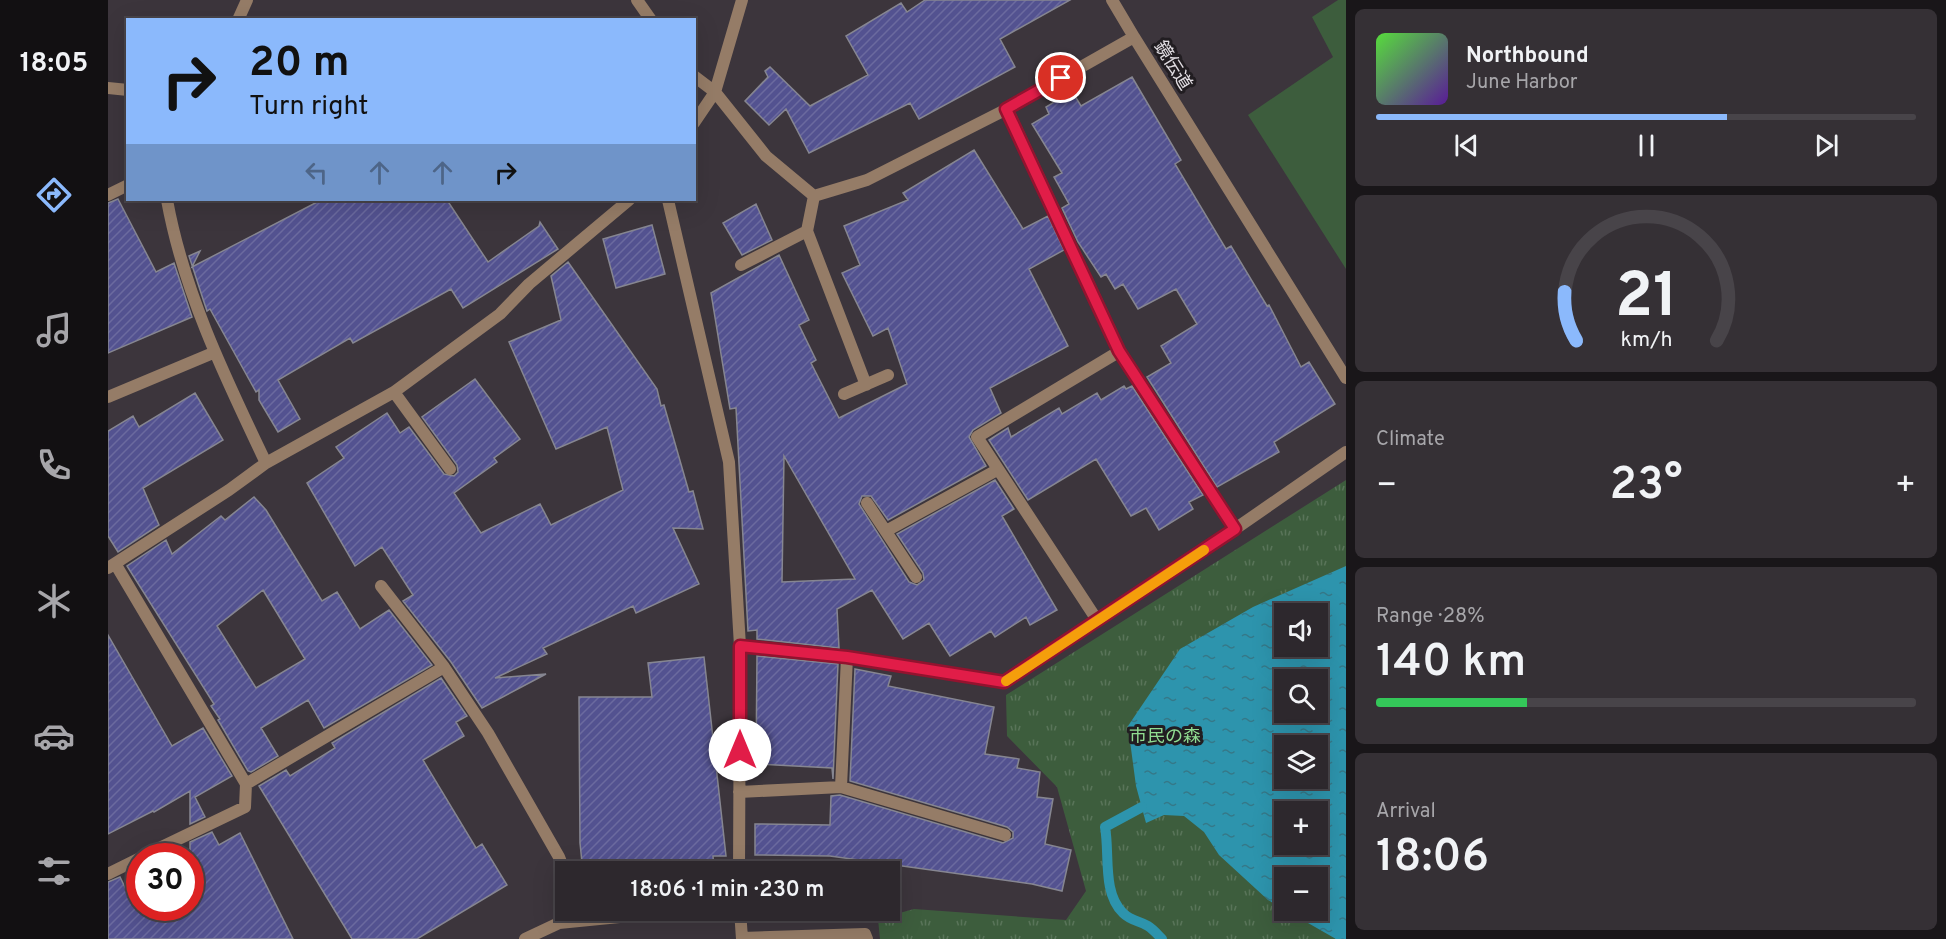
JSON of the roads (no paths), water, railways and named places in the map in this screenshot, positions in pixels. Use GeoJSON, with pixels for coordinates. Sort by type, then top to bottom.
{"type":"FeatureCollection","features":[{"type":"Feature","properties":{"kind":"street"},"geometry":{"type":"LineString","coordinates":[[239,18],[248,0]]}},
{"type":"Feature","properties":{"kind":"street"},"geometry":{"type":"LineString","coordinates":[[637,0],[650,18]]}},
{"type":"Feature","properties":{"kind":"street"},"geometry":{"type":"LineString","coordinates":[[696,120],[715,93],[742,0]]}},
{"type":"Feature","properties":{"kind":"street"},"geometry":{"type":"LineString","coordinates":[[1112,0],[1134,37]]}},
{"type":"Feature","properties":{"kind":"street","name":"鏡伝道"},"geometry":{"type":"LineString","coordinates":[[814,196],[867,180],[1006,109],[1134,37],[1346,378]]}},
{"type":"Feature","properties":{"kind":"street"},"geometry":{"type":"LineString","coordinates":[[696,78],[715,93],[766,156],[814,196],[807,231],[866,385]]}},
{"type":"Feature","properties":{"kind":"street"},"geometry":{"type":"LineString","coordinates":[[108,88],[126,90]]}},
{"type":"Feature","properties":{"kind":"street"},"geometry":{"type":"LineString","coordinates":[[1006,109],[1119,351],[1235,529]]}},
{"type":"Feature","properties":{"kind":"street"},"geometry":{"type":"LineString","coordinates":[[108,195],[126,186]]}},
{"type":"Feature","properties":{"kind":"street"},"geometry":{"type":"LineString","coordinates":[[167,201],[176,247],[213,353],[266,463]]}},
{"type":"Feature","properties":{"kind":"street"},"geometry":{"type":"LineString","coordinates":[[170,843],[245,807],[246,784],[112,567],[266,463],[394,392],[500,314],[529,284],[628,201]]}},
{"type":"Feature","properties":{"kind":"street"},"geometry":{"type":"LineString","coordinates":[[668,201],[729,462],[740,646],[739,861]]}},
{"type":"Feature","properties":{"kind":"street"},"geometry":{"type":"LineString","coordinates":[[741,265],[807,231]]}},
{"type":"Feature","properties":{"kind":"street"},"geometry":{"type":"LineString","coordinates":[[1097,620],[977,437],[1119,351]]}},
{"type":"Feature","properties":{"kind":"street"},"geometry":{"type":"LineString","coordinates":[[108,397],[213,353]]}},
{"type":"Feature","properties":{"kind":"street"},"geometry":{"type":"LineString","coordinates":[[844,394],[888,375]]}},
{"type":"Feature","properties":{"kind":"street"},"geometry":{"type":"LineString","coordinates":[[394,392],[450,469]]}},
{"type":"Feature","properties":{"kind":"street"},"geometry":{"type":"LineString","coordinates":[[740,646],[847,657],[1004,682],[1024,676],[1097,620],[1346,452]]}},
{"type":"Feature","properties":{"kind":"street"},"geometry":{"type":"LineString","coordinates":[[886,531],[997,470]]}},
{"type":"Feature","properties":{"kind":"street"},"geometry":{"type":"LineString","coordinates":[[867,503],[916,577]]}},
{"type":"Feature","properties":{"kind":"street"},"geometry":{"type":"LineString","coordinates":[[381,586],[444,667],[488,733],[561,861]]}},
{"type":"Feature","properties":{"kind":"street"},"geometry":{"type":"LineString","coordinates":[[842,787],[847,657]]}},
{"type":"Feature","properties":{"kind":"street"},"geometry":{"type":"LineString","coordinates":[[246,784],[444,667]]}},
{"type":"Feature","properties":{"kind":"street"},"geometry":{"type":"LineString","coordinates":[[739,792],[842,787],[1005,835]]}},
{"type":"Feature","properties":{"kind":"street"},"geometry":{"type":"LineString","coordinates":[[108,874],[126,865]]}},
{"type":"Feature","properties":{"kind":"street"},"geometry":{"type":"LineString","coordinates":[[525,939],[566,921]]}},
{"type":"Feature","properties":{"kind":"street"},"geometry":{"type":"LineString","coordinates":[[741,921],[742,939],[846,933],[865,934],[867,939]]}},
{"type":"Feature","properties":{"kind":"water"},"geometry":{"type":"Polygon","coordinates":[[[1346,566],[1346,939],[1336,939],[1304,921],[1328,921],[1328,867],[1274,867],[1274,903],[1219,855],[1204,832],[1184,816],[1164,815],[1146,823],[1136,786],[1128,726],[1180,649],[1253,607],[1346,566]]]}},
{"type":"Feature","properties":{"kind":"waterway"},"geometry":{"type":"LineString","coordinates":[[1142,807],[1105,827],[1109,884],[1116,905],[1123,913],[1148,926],[1162,939]]}},
{"type":"Feature","properties":{"kind":"park label","name":"市民の森"},"geometry":{"type":"Point","coordinates":[1165,737]}}]}
